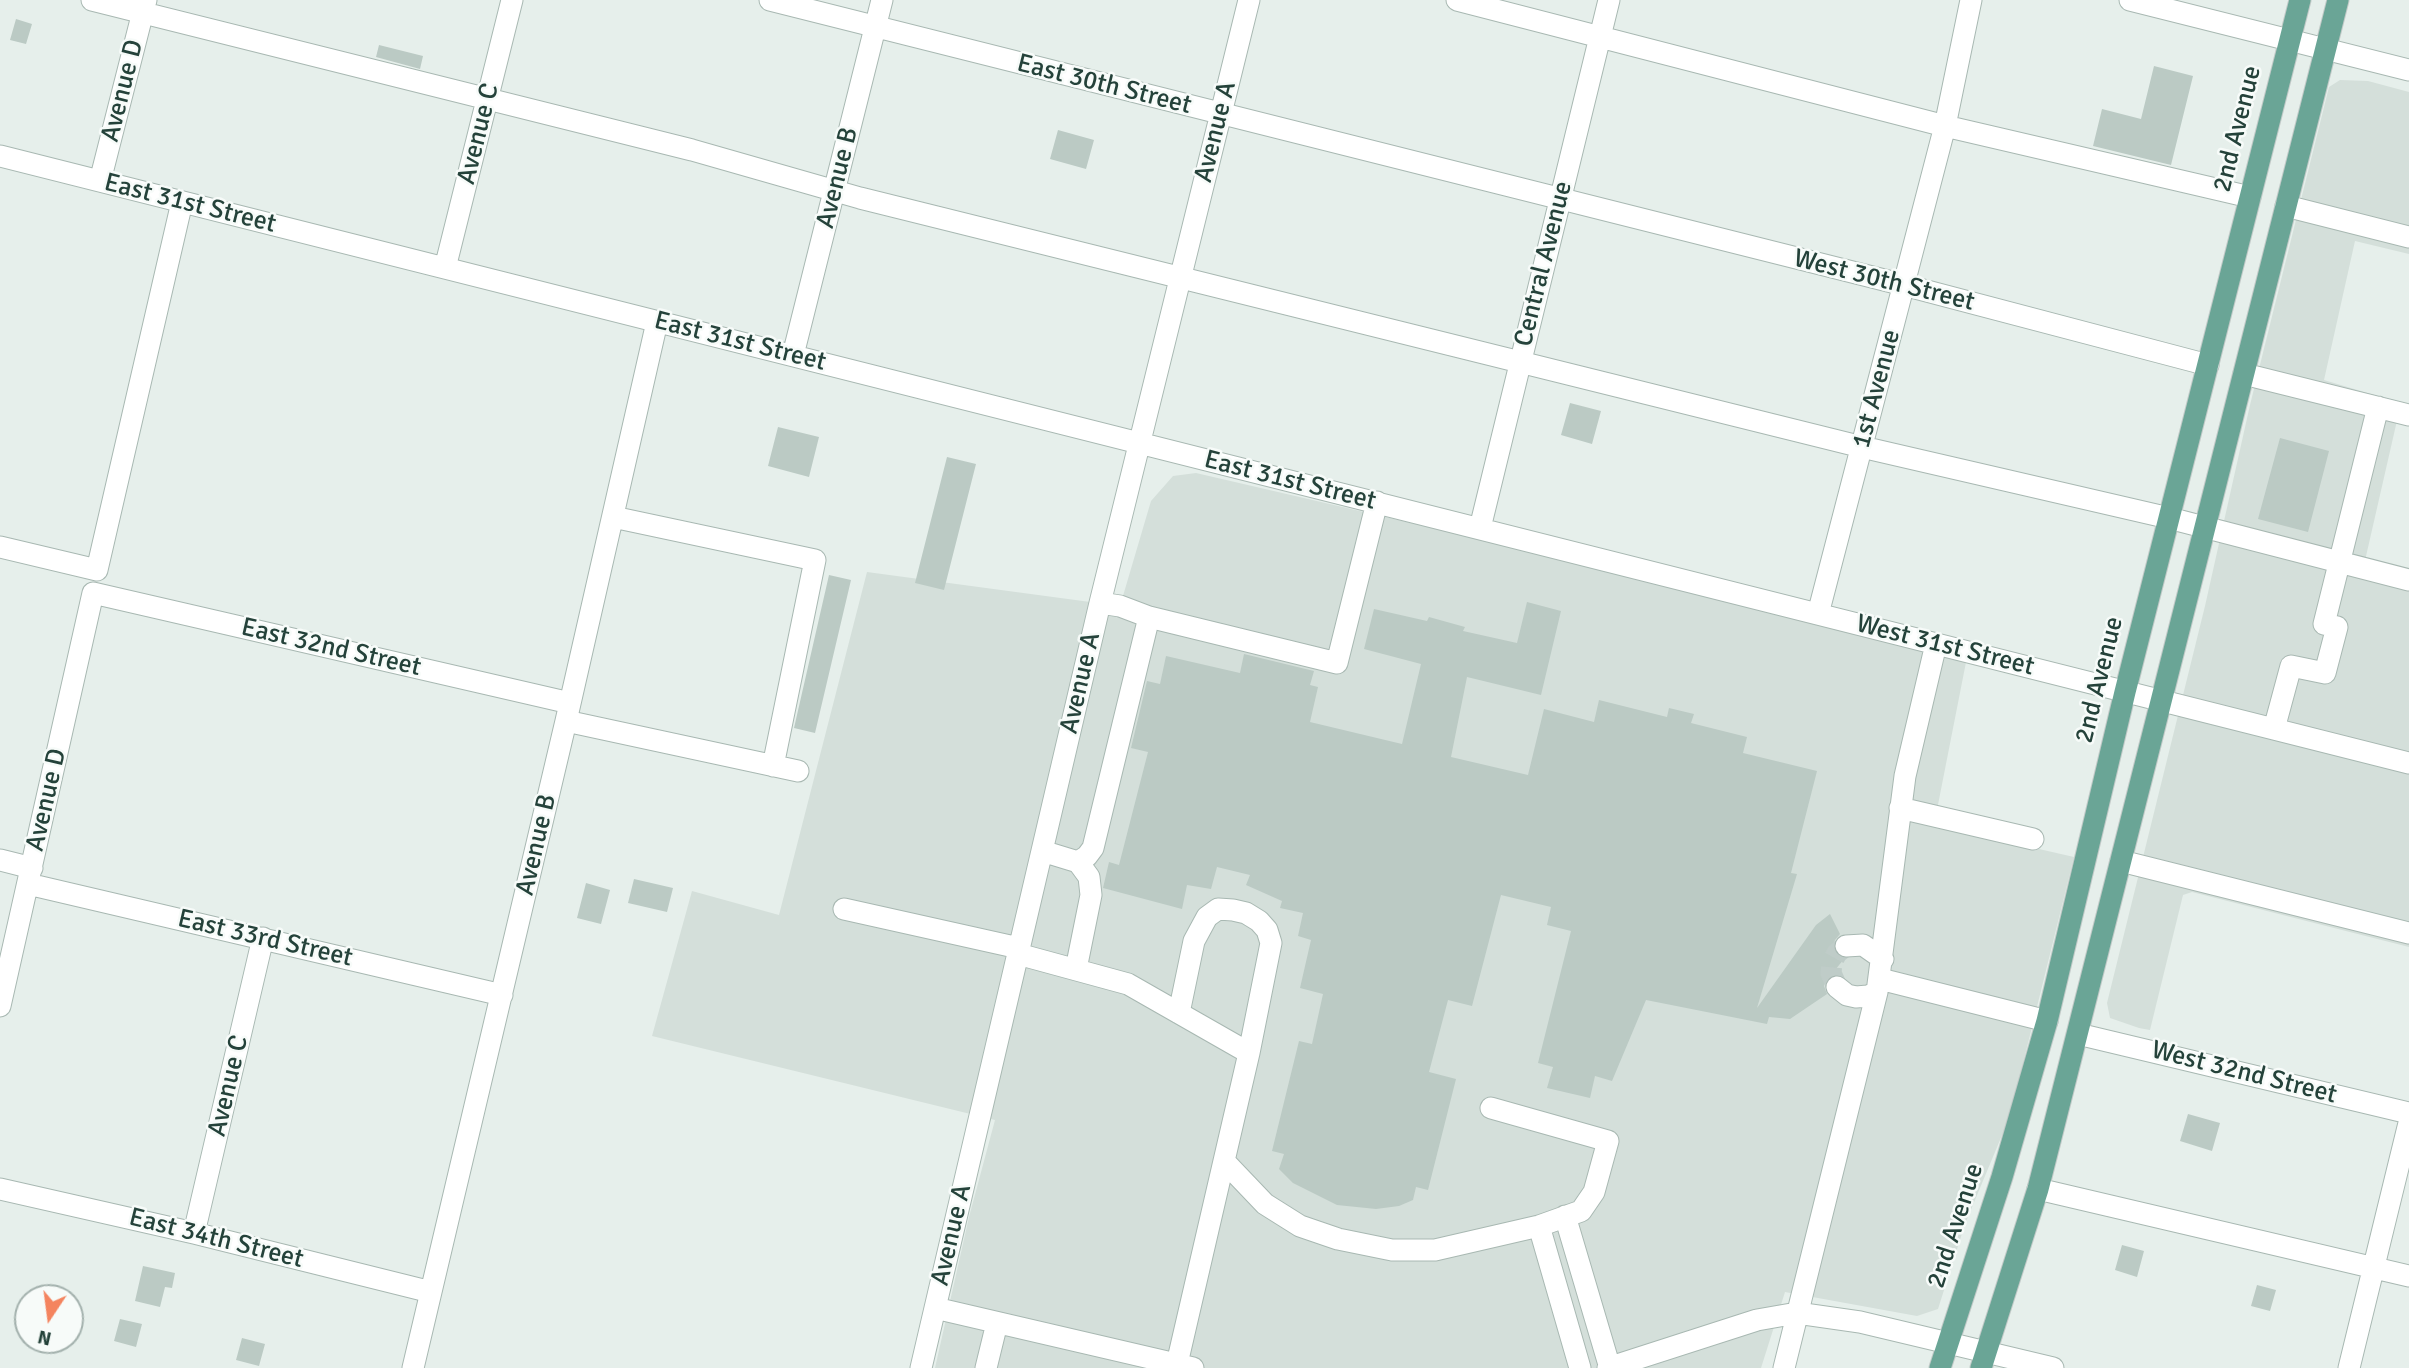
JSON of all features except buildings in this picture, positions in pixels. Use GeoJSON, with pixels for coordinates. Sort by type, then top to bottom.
{"type":"FeatureCollection","features":[{"type":"Feature","properties":{"kind":"main road","name":"2nd Avenue"},"geometry":{"type":"LineString","coordinates":[[1940,1368],[2002,1177],[2047,1021],[2169,518],[2300,0]]}},
{"type":"Feature","properties":{"kind":"main road"},"geometry":{"type":"LineString","coordinates":[[1984,1359],[2038,1189],[2337,0]]}},
{"type":"Feature","properties":{"kind":"street"},"geometry":{"type":"LineString","coordinates":[[92,0],[144,6],[487,100],[692,149],[835,190],[1180,278],[1862,447],[2169,518],[2409,580]]}},
{"type":"Feature","properties":{"kind":"street","name":"Avenue C"},"geometry":{"type":"LineString","coordinates":[[445,268],[512,0]]}},
{"type":"Feature","properties":{"kind":"street","name":"East 30th Street"},"geometry":{"type":"LineString","coordinates":[[770,0],[1560,200]]}},
{"type":"Feature","properties":{"kind":"street","name":"Avenue B"},"geometry":{"type":"LineString","coordinates":[[793,355],[882,0]]}},
{"type":"Feature","properties":{"kind":"street","name":"Avenue A"},"geometry":{"type":"LineString","coordinates":[[921,1368],[1100,603],[1249,0]]}},
{"type":"Feature","properties":{"kind":"street"},"geometry":{"type":"LineString","coordinates":[[1457,0],[1945,126],[2250,197]]}},
{"type":"Feature","properties":{"kind":"street","name":"Central Avenue"},"geometry":{"type":"LineString","coordinates":[[1480,528],[1609,0]]}},
{"type":"Feature","properties":{"kind":"street","name":"1st Avenue"},"geometry":{"type":"LineString","coordinates":[[1818,614],[1945,126],[1971,0]]}},
{"type":"Feature","properties":{"kind":"street"},"geometry":{"type":"LineString","coordinates":[[2130,0],[2409,70]]}},
{"type":"Feature","properties":{"kind":"street","name":"Avenue D"},"geometry":{"type":"LineString","coordinates":[[100,181],[144,6]]}},
{"type":"Feature","properties":{"kind":"street","name":"East 31st Street"},"geometry":{"type":"LineString","coordinates":[[0,156],[1480,528]]}},
{"type":"Feature","properties":{"kind":"street","name":"West 30th Street"},"geometry":{"type":"LineString","coordinates":[[1560,200],[1904,285],[2208,365]]}},
{"type":"Feature","properties":{"kind":"street"},"geometry":{"type":"LineString","coordinates":[[0,547],[97,570],[182,202]]}},
{"type":"Feature","properties":{"kind":"street"},"geometry":{"type":"LineString","coordinates":[[2286,206],[2409,237]]}},
{"type":"Feature","properties":{"kind":"street","name":"Avenue B"},"geometry":{"type":"LineString","coordinates":[[413,1368],[657,322]]}},
{"type":"Feature","properties":{"kind":"street"},"geometry":{"type":"LineString","coordinates":[[2244,373],[2409,415]]}},
{"type":"Feature","properties":{"kind":"street"},"geometry":{"type":"LineString","coordinates":[[2274,729],[2291,666],[2325,673],[2337,627],[2324,624],[2378,407]]}},
{"type":"Feature","properties":{"kind":"street"},"geometry":{"type":"LineString","coordinates":[[1100,603],[1337,663],[1377,502]]}},
{"type":"Feature","properties":{"kind":"street"},"geometry":{"type":"LineString","coordinates":[[613,517],[815,560],[773,766]]}},
{"type":"Feature","properties":{"kind":"street","name":"West 31st Street"},"geometry":{"type":"LineString","coordinates":[[1480,528],[2409,763]]}},
{"type":"Feature","properties":{"kind":"street","name":"Avenue D"},"geometry":{"type":"LineString","coordinates":[[0,1006],[93,593]]}},
{"type":"Feature","properties":{"kind":"street","name":"East 32nd Street"},"geometry":{"type":"LineString","coordinates":[[93,593],[798,771]]}},
{"type":"Feature","properties":{"kind":"street"},"geometry":{"type":"LineString","coordinates":[[1078,862],[1093,848],[1149,617]]}},
{"type":"Feature","properties":{"kind":"street"},"geometry":{"type":"LineString","coordinates":[[1784,1368],[1880,977],[1905,776],[1936,644]]}},
{"type":"Feature","properties":{"kind":"street"},"geometry":{"type":"LineString","coordinates":[[1900,808],[2033,839]]}},
{"type":"Feature","properties":{"kind":"street"},"geometry":{"type":"LineString","coordinates":[[1042,851],[1078,862],[1089,877],[1091,895],[1076,969]]}},
{"type":"Feature","properties":{"kind":"street","name":"East 33rd Street"},"geometry":{"type":"LineString","coordinates":[[0,860],[30,876],[263,938],[502,995]]}},
{"type":"Feature","properties":{"kind":"street"},"geometry":{"type":"LineString","coordinates":[[2121,861],[2409,933]]}},
{"type":"Feature","properties":{"kind":"street"},"geometry":{"type":"LineString","coordinates":[[844,909],[1019,951],[1128,984],[1249,1053]]}},
{"type":"Feature","properties":{"kind":"street"},"geometry":{"type":"LineString","coordinates":[[935,1308],[1182,1367],[1272,943],[1259,920],[1246,913],[1218,909],[1207,917],[1194,942],[1179,1013]]}},
{"type":"Feature","properties":{"kind":"street","name":"Avenue C"},"geometry":{"type":"LineString","coordinates":[[194,1233],[263,938]]}},
{"type":"Feature","properties":{"kind":"street"},"geometry":{"type":"LineString","coordinates":[[1846,946],[1863,945],[1880,977],[2047,1021]]}},
{"type":"Feature","properties":{"kind":"street"},"geometry":{"type":"LineString","coordinates":[[1837,987],[1847,995],[1868,996],[1880,977]]}},
{"type":"Feature","properties":{"kind":"street","name":"West 32nd Street"},"geometry":{"type":"LineString","coordinates":[[2078,1034],[2409,1113]]}},
{"type":"Feature","properties":{"kind":"street"},"geometry":{"type":"LineString","coordinates":[[1224,1161],[1265,1203],[1300,1226],[1338,1239],[1392,1250],[1435,1250],[1539,1226],[1581,1211],[1594,1192],[1608,1141],[1491,1108]]}},
{"type":"Feature","properties":{"kind":"street"},"geometry":{"type":"LineString","coordinates":[[2349,1368],[2409,1123]]}},
{"type":"Feature","properties":{"kind":"street","name":"East 34th Street"},"geometry":{"type":"LineString","coordinates":[[0,1189],[194,1233],[431,1292]]}},
{"type":"Feature","properties":{"kind":"street"},"geometry":{"type":"LineString","coordinates":[[2038,1189],[2409,1276]]}},
{"type":"Feature","properties":{"kind":"street"},"geometry":{"type":"LineString","coordinates":[[1565,1216],[1609,1368],[1757,1320],[1797,1313],[1860,1322],[1948,1341],[1984,1359],[2053,1368]]}},
{"type":"Feature","properties":{"kind":"street"},"geometry":{"type":"LineString","coordinates":[[1539,1226],[1580,1368]]}},
{"type":"Feature","properties":{"kind":"street"},"geometry":{"type":"LineString","coordinates":[[986,1368],[997,1323]]}},
{"type":"Feature","properties":{"kind":"shaded area"},"geometry":{"type":"Polygon","coordinates":[[[2340,80],[2368,81],[2409,92],[2409,254],[2355,241],[2324,380],[2401,403],[2364,565],[2409,577],[2409,947],[2192,892],[2183,895],[2150,1030],[2139,1028],[2110,1018],[2107,1003],[2329,87],[2340,80]]]}},
{"type":"Feature","properties":{"kind":"shaded area"},"geometry":{"type":"Polygon","coordinates":[[[1196,473],[1968,652],[1934,825],[2074,857],[2010,1116],[1965,1224],[1938,1309],[1917,1316],[1785,1292],[1761,1368],[935,1368],[969,1217],[995,1120],[652,1036],[692,891],[779,915],[867,572],[1120,606],[1151,501],[1173,476],[1196,473]]]}},
{"type":"Feature","properties":{"kind":"tunnel"},"geometry":{"type":"LineString","coordinates":[[1837,987],[1831,973],[1832,962],[1837,953],[1846,946]]}}]}
